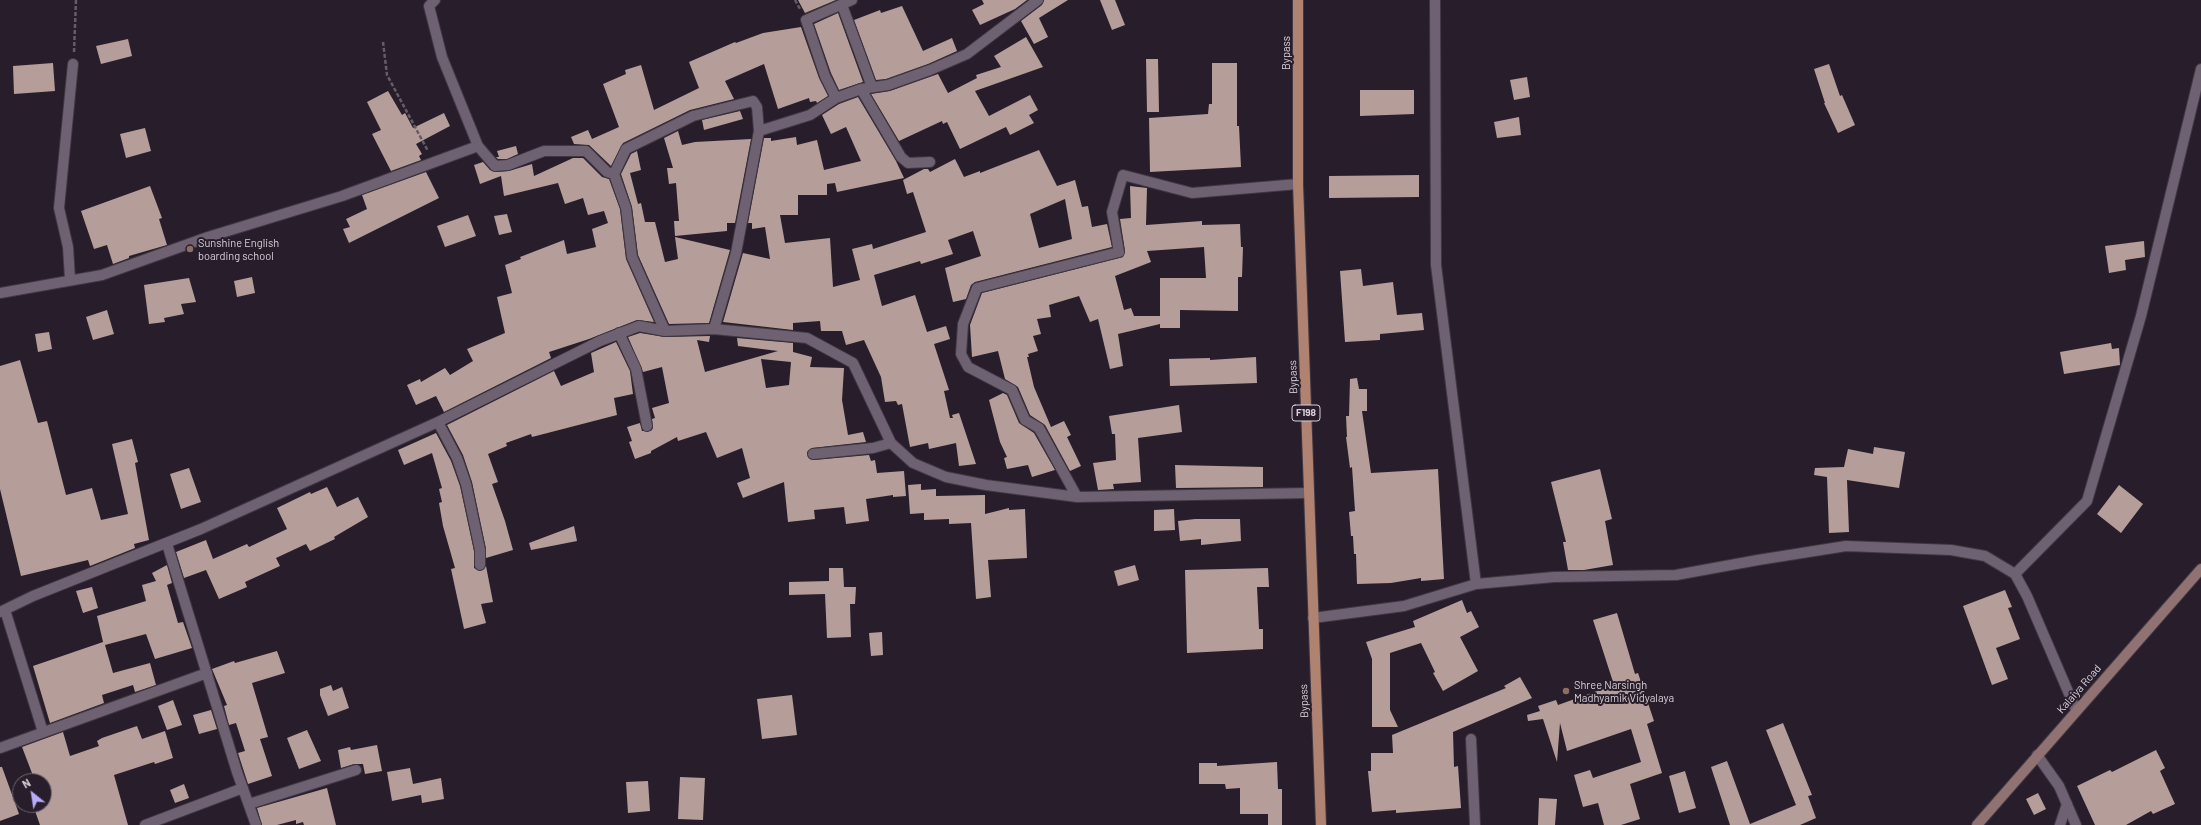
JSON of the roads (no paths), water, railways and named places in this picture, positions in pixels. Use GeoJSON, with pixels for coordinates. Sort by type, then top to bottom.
{"type":"FeatureCollection","features":[{"type":"Feature","properties":{"kind":"main road","name":"Bypass"},"geometry":{"type":"LineString","coordinates":[[1298,0],[1298,184],[1321,825]]}},
{"type":"Feature","properties":{"kind":"main road","name":"Kalaiya Road"},"geometry":{"type":"LineString","coordinates":[[1977,825],[2076,710],[2201,570]]}},
{"type":"Feature","properties":{"kind":"street"},"geometry":{"type":"LineString","coordinates":[[435,0],[429,6],[442,57],[478,146],[495,166],[508,165],[544,151],[586,151],[607,172],[614,174]]}},
{"type":"Feature","properties":{"kind":"street"},"geometry":{"type":"LineString","coordinates":[[836,98],[825,76],[806,20],[852,0]]}},
{"type":"Feature","properties":{"kind":"street"},"geometry":{"type":"LineString","coordinates":[[759,131],[810,115],[836,98],[861,89],[888,85],[967,54],[1038,0]]}},
{"type":"Feature","properties":{"kind":"street"},"geometry":{"type":"LineString","coordinates":[[1435,0],[1436,265],[1476,584]]}},
{"type":"Feature","properties":{"kind":"street"},"geometry":{"type":"LineString","coordinates":[[842,5],[872,87]]}},
{"type":"Feature","properties":{"kind":"street"},"geometry":{"type":"LineString","coordinates":[[70,279],[68,247],[59,208],[74,64]]}},
{"type":"Feature","properties":{"kind":"street"},"geometry":{"type":"LineString","coordinates":[[2015,574],[2087,501],[2141,316],[2201,69]]}},
{"type":"Feature","properties":{"kind":"street"},"geometry":{"type":"LineString","coordinates":[[861,89],[901,157],[908,163],[930,162]]}},
{"type":"Feature","properties":{"kind":"street"},"geometry":{"type":"LineString","coordinates":[[665,331],[632,257],[626,208],[614,174],[626,149],[693,116],[753,101],[757,107],[759,131],[736,253],[714,329]]}},
{"type":"Feature","properties":{"kind":"street"},"geometry":{"type":"LineString","coordinates":[[0,293],[70,279],[102,275],[208,237],[342,196],[478,146]]}},
{"type":"Feature","properties":{"kind":"street"},"geometry":{"type":"LineString","coordinates":[[1077,497],[1039,428],[1025,420],[1012,390],[968,367],[961,354],[963,324],[977,288],[1119,252],[1112,212],[1123,175],[1192,193],[1298,184]]}},
{"type":"Feature","properties":{"kind":"street"},"geometry":{"type":"LineString","coordinates":[[43,732],[2,611],[33,596],[167,544],[438,422],[600,341],[639,326],[665,331],[714,329],[808,338],[853,363],[891,443],[913,463],[946,477],[986,485],[1077,497],[1309,493]]}},
{"type":"Feature","properties":{"kind":"street"},"geometry":{"type":"LineString","coordinates":[[619,333],[636,369],[647,426]]}},
{"type":"Feature","properties":{"kind":"street"},"geometry":{"type":"LineString","coordinates":[[438,422],[457,458],[466,484],[480,550],[480,565]]}},
{"type":"Feature","properties":{"kind":"street"},"geometry":{"type":"LineString","coordinates":[[813,454],[873,448],[891,443]]}},
{"type":"Feature","properties":{"kind":"street"},"geometry":{"type":"LineString","coordinates":[[167,544],[243,788],[256,825]]}},
{"type":"Feature","properties":{"kind":"street"},"geometry":{"type":"LineString","coordinates":[[1313,618],[1404,606],[1476,584],[1554,577],[1676,575],[1846,546],[1951,550],[1985,556],[2015,574],[2027,596],[2076,710]]}},
{"type":"Feature","properties":{"kind":"street"},"geometry":{"type":"LineString","coordinates":[[0,748],[207,673]]}},
{"type":"Feature","properties":{"kind":"street"},"geometry":{"type":"LineString","coordinates":[[1471,740],[1475,825]]}},
{"type":"Feature","properties":{"kind":"street"},"geometry":{"type":"LineString","coordinates":[[2037,755],[2059,786],[2076,825]]}},
{"type":"Feature","properties":{"kind":"street"},"geometry":{"type":"LineString","coordinates":[[249,804],[356,770]]}},
{"type":"Feature","properties":{"kind":"street"},"geometry":{"type":"LineString","coordinates":[[145,825],[243,788]]}},
{"type":"Feature","properties":{"kind":"street"},"geometry":{"type":"LineString","coordinates":[[2060,825],[2067,804]]}},
{"type":"Feature","properties":{"kind":"place","name":"Sunshine English boarding school"},"geometry":{"type":"Point","coordinates":[190,249]}},
{"type":"Feature","properties":{"kind":"place","name":"Shree Narsingh Madhyamik Vidyalaya"},"geometry":{"type":"Point","coordinates":[1566,691]}}]}
